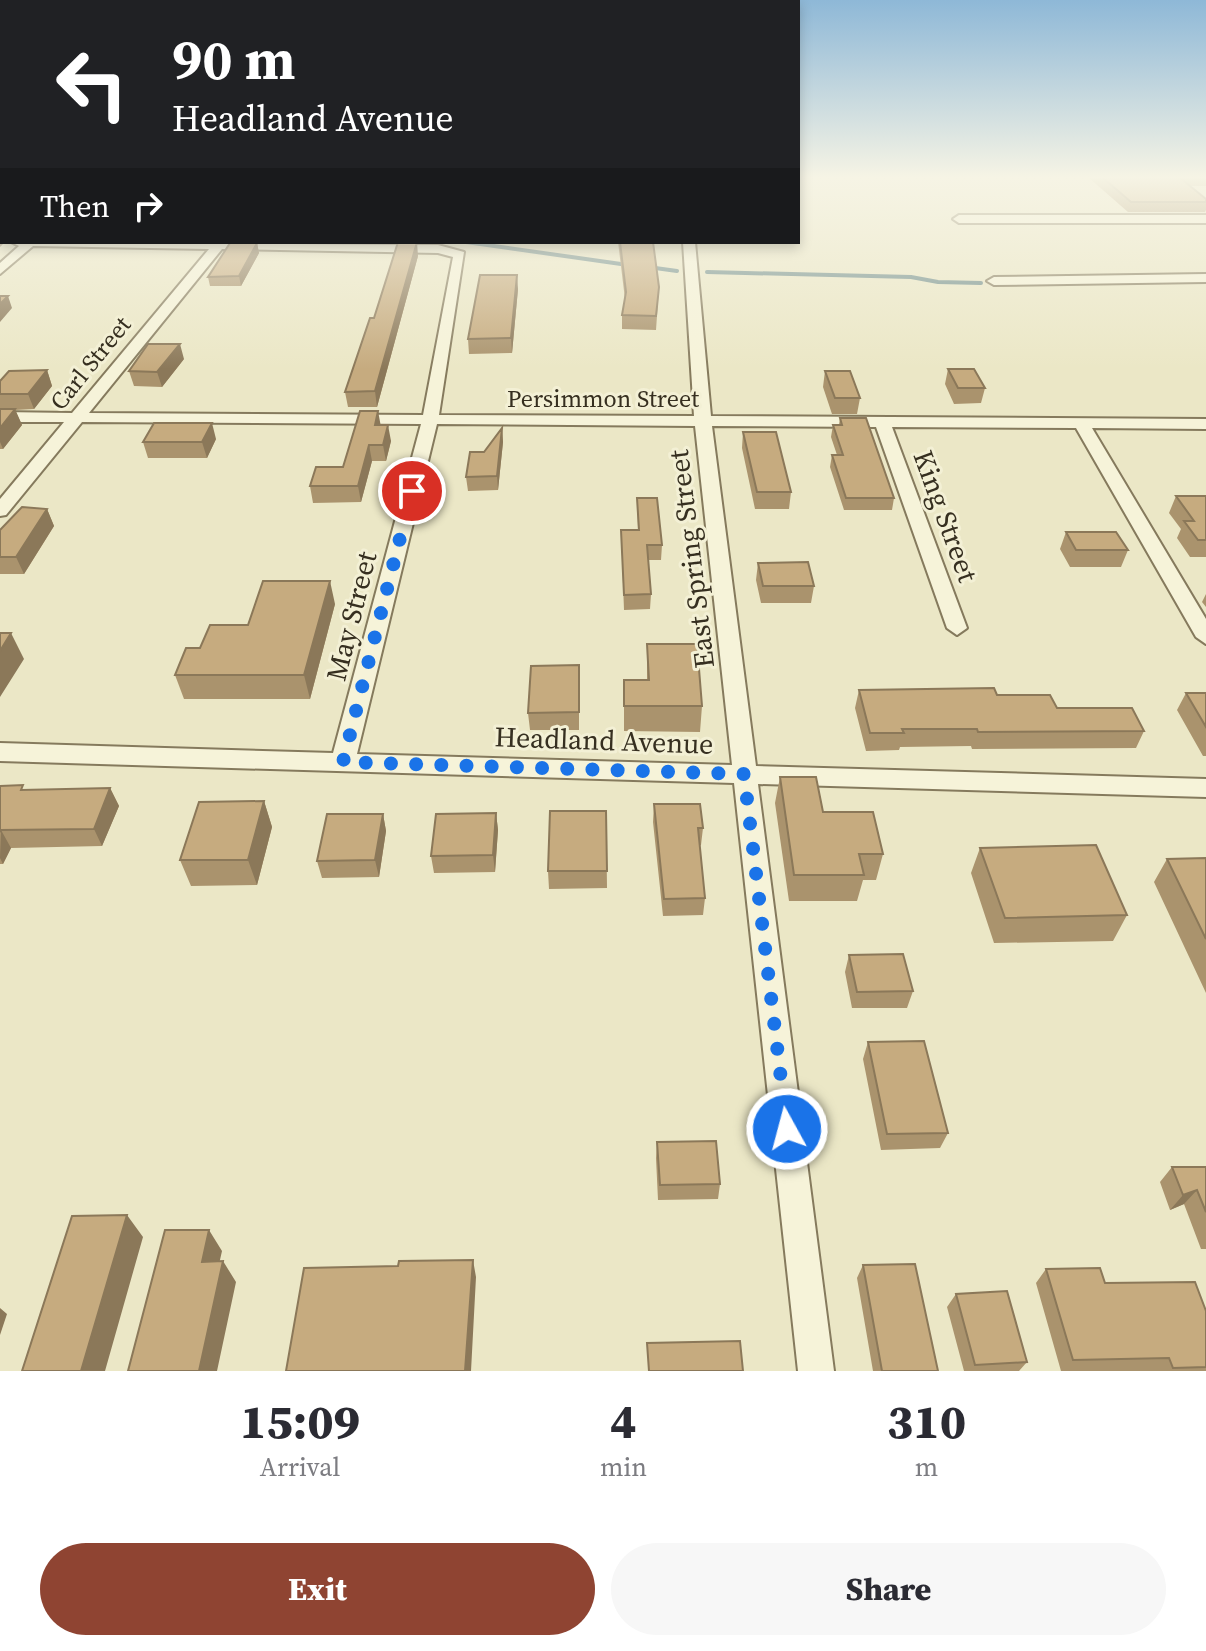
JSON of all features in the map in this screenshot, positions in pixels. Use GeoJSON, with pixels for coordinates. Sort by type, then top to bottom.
{"type":"FeatureCollection","features":[{"type":"Feature","properties":{"kind":"street"},"geometry":{"type":"LineString","coordinates":[[0,270],[28,244]]}},
{"type":"Feature","properties":{"kind":"street"},"geometry":{"type":"LineString","coordinates":[[124,244],[218,246]]}},
{"type":"Feature","properties":{"kind":"street","name":"East Spring Street"},"geometry":{"type":"LineString","coordinates":[[689,244],[703,422],[816,1371]]}},
{"type":"Feature","properties":{"kind":"street","name":"May Street"},"geometry":{"type":"LineString","coordinates":[[218,246],[454,251],[460,258],[430,421],[343,762]]}},
{"type":"Feature","properties":{"kind":"street","name":"Carl Street"},"geometry":{"type":"LineString","coordinates":[[0,511],[218,246]]}},
{"type":"Feature","properties":{"kind":"street"},"geometry":{"type":"LineString","coordinates":[[994,281],[1206,278]]}},
{"type":"Feature","properties":{"kind":"street","name":"Persimmon Street"},"geometry":{"type":"LineString","coordinates":[[0,417],[1206,424]]}},
{"type":"Feature","properties":{"kind":"street","name":"King Street"},"geometry":{"type":"LineString","coordinates":[[883,424],[957,628]]}},
{"type":"Feature","properties":{"kind":"street"},"geometry":{"type":"LineString","coordinates":[[1082,425],[1206,637]]}},
{"type":"Feature","properties":{"kind":"street","name":"Headland Avenue"},"geometry":{"type":"LineString","coordinates":[[0,752],[1206,788]]}},
{"type":"Feature","properties":{"kind":"building"},"geometry":{"type":"Polygon","coordinates":[[[229,244],[256,244],[239,276],[208,277],[229,244]]]}},
{"type":"Feature","properties":{"kind":"building"},"geometry":{"type":"Polygon","coordinates":[[[397,244],[416,244],[375,391],[345,392],[370,318],[374,318],[397,244]]]}},
{"type":"Feature","properties":{"kind":"building"},"geometry":{"type":"Polygon","coordinates":[[[620,244],[653,244],[659,287],[656,316],[622,315],[626,292],[620,244]]]}},
{"type":"Feature","properties":{"kind":"building"},"geometry":{"type":"Polygon","coordinates":[[[480,275],[517,275],[511,338],[468,339],[480,275]]]}},
{"type":"Feature","properties":{"kind":"building"},"geometry":{"type":"Polygon","coordinates":[[[148,344],[180,344],[157,372],[129,371],[148,344]]]}},
{"type":"Feature","properties":{"kind":"building"},"geometry":{"type":"Polygon","coordinates":[[[948,369],[974,369],[985,388],[958,388],[948,369]]]}},
{"type":"Feature","properties":{"kind":"building"},"geometry":{"type":"Polygon","coordinates":[[[47,370],[28,394],[0,394],[0,381],[9,371],[47,370]]]}},
{"type":"Feature","properties":{"kind":"building"},"geometry":{"type":"Polygon","coordinates":[[[825,371],[850,371],[860,398],[835,398],[825,371]]]}},
{"type":"Feature","properties":{"kind":"building"},"geometry":{"type":"Polygon","coordinates":[[[0,409],[15,409],[0,428],[0,409]]]}},
{"type":"Feature","properties":{"kind":"building"},"geometry":{"type":"Polygon","coordinates":[[[360,411],[378,411],[375,425],[388,425],[383,445],[369,445],[358,486],[310,486],[316,467],[343,467],[360,411]]]}},
{"type":"Feature","properties":{"kind":"building"},"geometry":{"type":"Polygon","coordinates":[[[840,418],[866,418],[894,498],[846,498],[832,455],[843,455],[833,425],[842,425],[840,418]]]}},
{"type":"Feature","properties":{"kind":"building"},"geometry":{"type":"Polygon","coordinates":[[[154,423],[212,423],[202,442],[143,442],[154,423]]]}},
{"type":"Feature","properties":{"kind":"building"},"geometry":{"type":"Polygon","coordinates":[[[502,428],[497,476],[466,477],[470,452],[484,452],[502,428]]]}},
{"type":"Feature","properties":{"kind":"building"},"geometry":{"type":"Polygon","coordinates":[[[743,432],[776,432],[791,492],[757,492],[743,432]]]}},
{"type":"Feature","properties":{"kind":"building"},"geometry":{"type":"Polygon","coordinates":[[[1176,496],[1206,496],[1206,540],[1198,540],[1184,521],[1194,521],[1176,496]]]}},
{"type":"Feature","properties":{"kind":"building"},"geometry":{"type":"Polygon","coordinates":[[[637,498],[657,498],[662,545],[647,545],[651,594],[624,595],[621,530],[639,530],[637,498]]]}},
{"type":"Feature","properties":{"kind":"building"},"geometry":{"type":"Polygon","coordinates":[[[22,507],[47,509],[16,557],[0,557],[0,530],[22,507]]]}},
{"type":"Feature","properties":{"kind":"building"},"geometry":{"type":"Polygon","coordinates":[[[1066,532],[1116,532],[1128,550],[1076,550],[1066,532]]]}},
{"type":"Feature","properties":{"kind":"building"},"geometry":{"type":"Polygon","coordinates":[[[808,562],[814,586],[763,586],[758,563],[808,562]]]}},
{"type":"Feature","properties":{"kind":"building"},"geometry":{"type":"Polygon","coordinates":[[[263,581],[330,581],[304,675],[175,675],[186,648],[200,648],[210,625],[248,625],[263,581]]]}},
{"type":"Feature","properties":{"kind":"building"},"geometry":{"type":"Polygon","coordinates":[[[0,633],[11,633],[0,651],[0,633]]]}},
{"type":"Feature","properties":{"kind":"building"},"geometry":{"type":"Polygon","coordinates":[[[647,644],[697,644],[702,706],[624,706],[624,680],[649,680],[647,644]]]}},
{"type":"Feature","properties":{"kind":"building"},"geometry":{"type":"Polygon","coordinates":[[[579,665],[579,712],[528,713],[531,666],[579,665]]]}},
{"type":"Feature","properties":{"kind":"building"},"geometry":{"type":"Polygon","coordinates":[[[994,688],[997,695],[1050,695],[1057,708],[1132,708],[1144,731],[902,729],[904,733],[870,733],[859,690],[994,688]]]}},
{"type":"Feature","properties":{"kind":"building"},"geometry":{"type":"Polygon","coordinates":[[[1186,693],[1206,693],[1206,727],[1186,693]]]}},
{"type":"Feature","properties":{"kind":"building"},"geometry":{"type":"Polygon","coordinates":[[[780,777],[816,777],[823,812],[873,812],[883,854],[859,854],[864,875],[794,875],[780,777]]]}},
{"type":"Feature","properties":{"kind":"building"},"geometry":{"type":"Polygon","coordinates":[[[23,785],[21,790],[110,788],[94,829],[0,832],[0,786],[23,785]]]}},
{"type":"Feature","properties":{"kind":"building"},"geometry":{"type":"Polygon","coordinates":[[[264,801],[248,860],[180,860],[199,802],[264,801]]]}},
{"type":"Feature","properties":{"kind":"building"},"geometry":{"type":"Polygon","coordinates":[[[654,804],[700,804],[703,828],[698,828],[705,898],[664,899],[654,804]]]}},
{"type":"Feature","properties":{"kind":"building"},"geometry":{"type":"Polygon","coordinates":[[[550,811],[606,811],[607,871],[548,871],[550,811]]]}},
{"type":"Feature","properties":{"kind":"building"},"geometry":{"type":"Polygon","coordinates":[[[496,813],[493,855],[431,856],[436,814],[496,813]]]}},
{"type":"Feature","properties":{"kind":"building"},"geometry":{"type":"Polygon","coordinates":[[[327,814],[383,814],[375,860],[317,861],[327,814]]]}},
{"type":"Feature","properties":{"kind":"building"},"geometry":{"type":"Polygon","coordinates":[[[1096,845],[1127,915],[1005,918],[980,848],[1096,845]]]}},
{"type":"Feature","properties":{"kind":"building"},"geometry":{"type":"Polygon","coordinates":[[[1206,858],[1206,939],[1167,859],[1206,858]]]}},
{"type":"Feature","properties":{"kind":"building"},"geometry":{"type":"Polygon","coordinates":[[[903,954],[913,991],[857,992],[849,955],[903,954]]]}},
{"type":"Feature","properties":{"kind":"building"},"geometry":{"type":"Polygon","coordinates":[[[924,1041],[948,1133],[887,1134],[868,1042],[924,1041]]]}},
{"type":"Feature","properties":{"kind":"building"},"geometry":{"type":"Polygon","coordinates":[[[716,1141],[720,1184],[660,1185],[657,1142],[716,1141]]]}},
{"type":"Feature","properties":{"kind":"building"},"geometry":{"type":"Polygon","coordinates":[[[1172,1167],[1206,1167],[1206,1212],[1197,1190],[1183,1195],[1172,1167]]]}},
{"type":"Feature","properties":{"kind":"building"},"geometry":{"type":"Polygon","coordinates":[[[127,1215],[81,1371],[22,1371],[72,1216],[127,1215]]]}},
{"type":"Feature","properties":{"kind":"building"},"geometry":{"type":"Polygon","coordinates":[[[165,1230],[209,1230],[202,1262],[223,1261],[199,1371],[128,1371],[165,1230]]]}},
{"type":"Feature","properties":{"kind":"building"},"geometry":{"type":"Polygon","coordinates":[[[473,1260],[465,1371],[286,1371],[304,1268],[398,1266],[399,1261],[473,1260]]]}},
{"type":"Feature","properties":{"kind":"building"},"geometry":{"type":"Polygon","coordinates":[[[915,1264],[938,1371],[882,1371],[863,1265],[915,1264]]]}},
{"type":"Feature","properties":{"kind":"building"},"geometry":{"type":"Polygon","coordinates":[[[1100,1268],[1105,1283],[1195,1282],[1206,1311],[1206,1367],[1173,1368],[1169,1358],[1073,1360],[1046,1269],[1100,1268]]]}},
{"type":"Feature","properties":{"kind":"building"},"geometry":{"type":"Polygon","coordinates":[[[1007,1291],[1027,1362],[975,1365],[956,1294],[1007,1291]]]}},
{"type":"Feature","properties":{"kind":"building"},"geometry":{"type":"Polygon","coordinates":[[[740,1341],[743,1371],[649,1371],[647,1343],[740,1341]]]}},
{"type":"Feature","properties":{"kind":"waterway"},"geometry":{"type":"LineString","coordinates":[[480,244],[628,265]]}},
{"type":"Feature","properties":{"kind":"waterway"},"geometry":{"type":"LineString","coordinates":[[648,267],[677,271]]}},
{"type":"Feature","properties":{"kind":"waterway"},"geometry":{"type":"LineString","coordinates":[[707,272],[911,277],[938,282],[981,283]]}},
{"type":"Feature","properties":{"kind":"route"},"geometry":{"type":"LineString","coordinates":[[412,491],[343,762],[744,774],[787,1129]]}}]}
